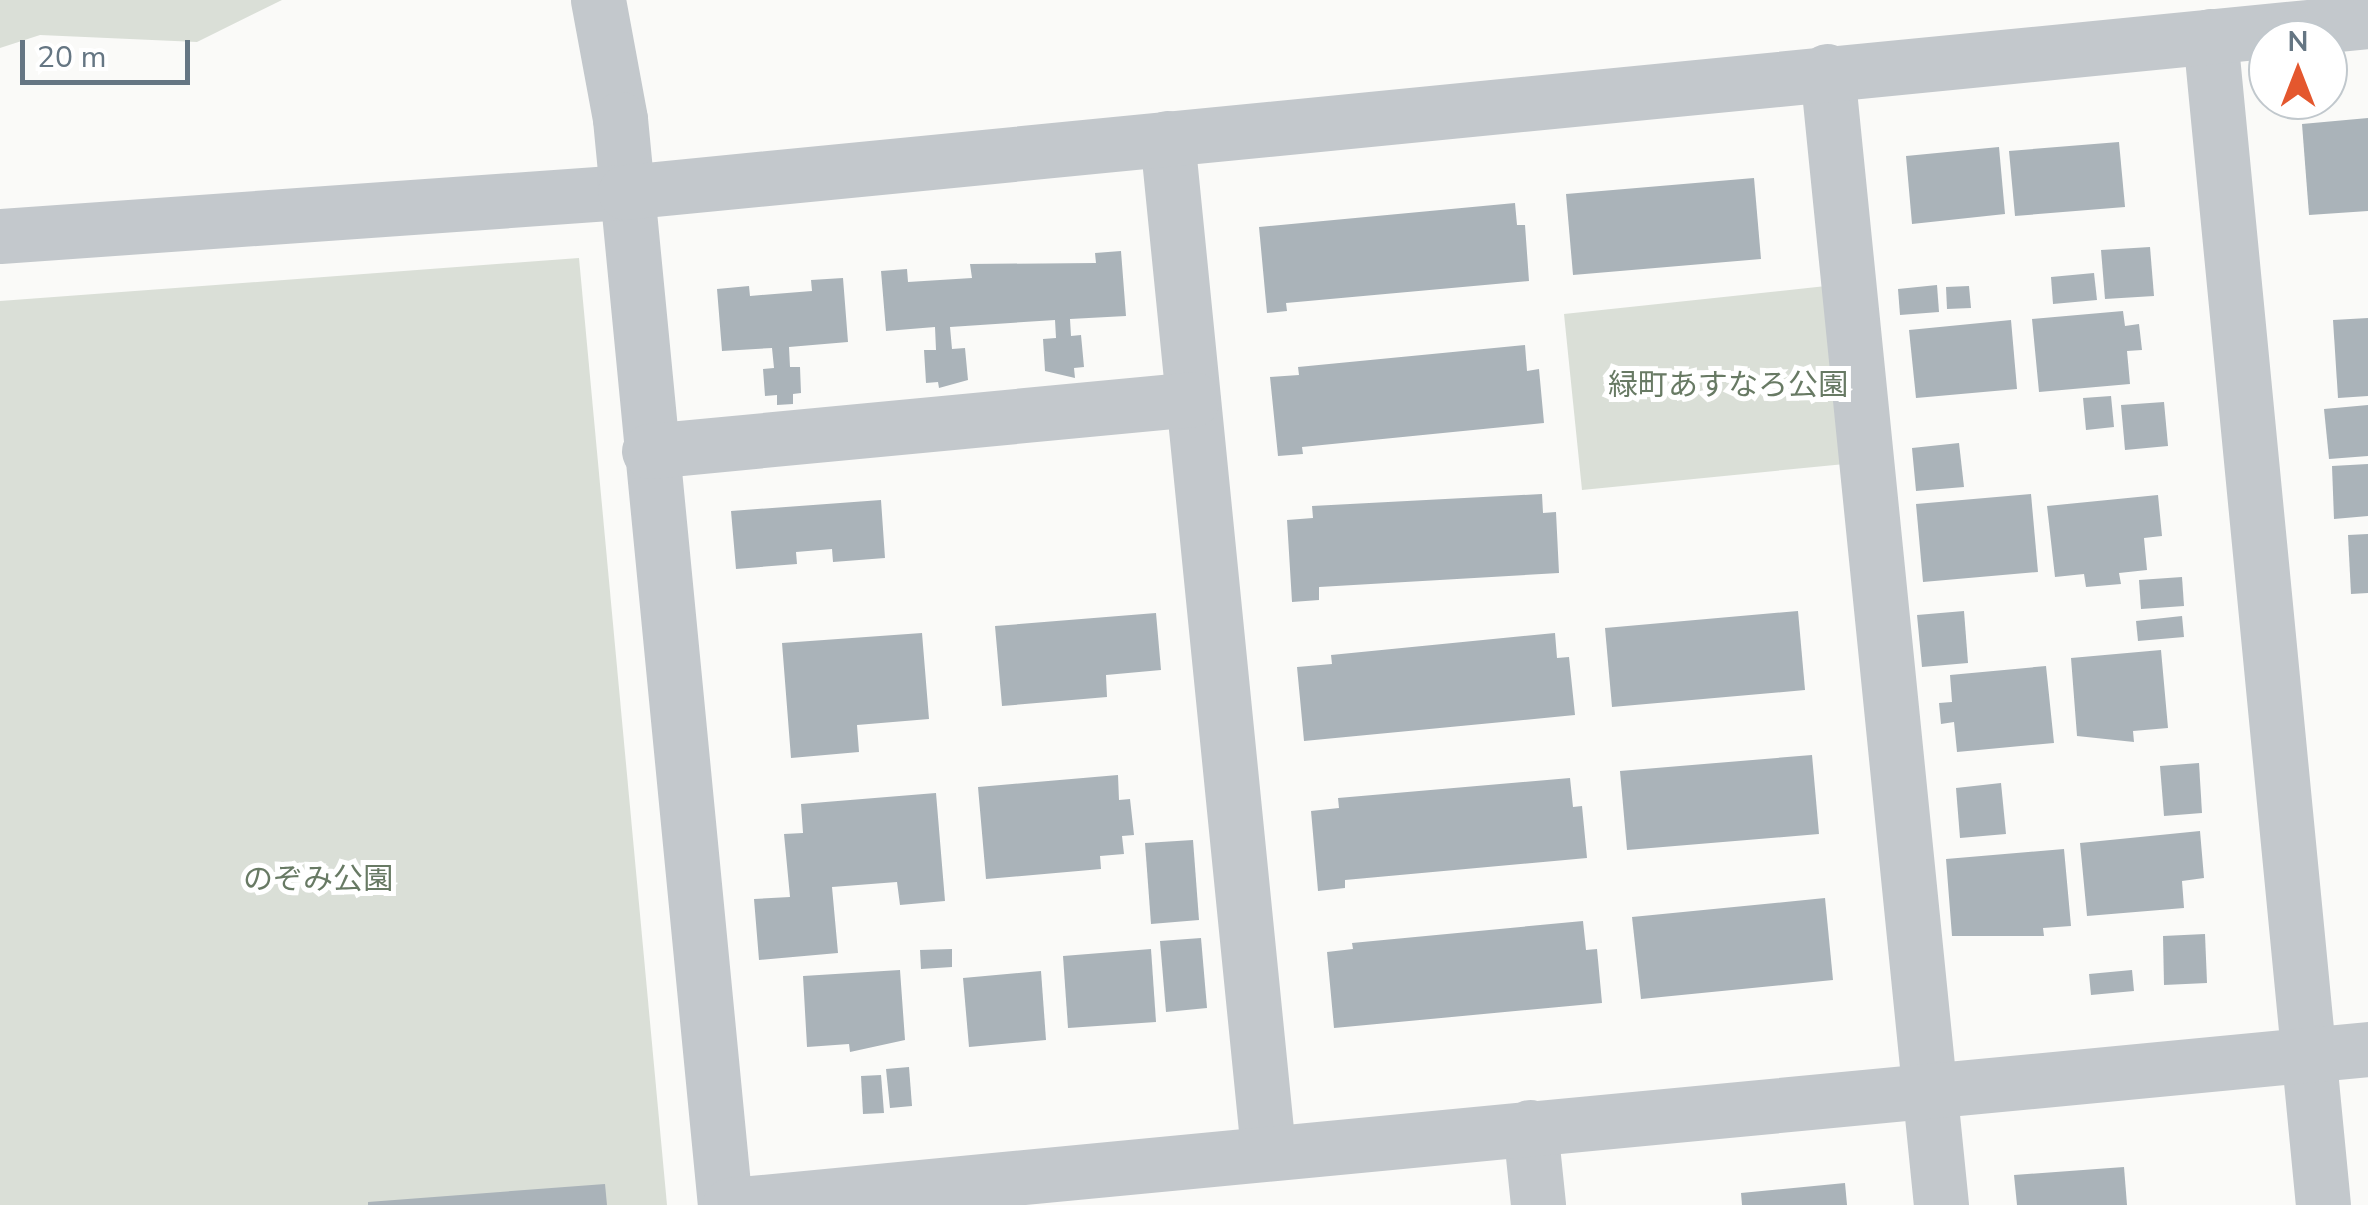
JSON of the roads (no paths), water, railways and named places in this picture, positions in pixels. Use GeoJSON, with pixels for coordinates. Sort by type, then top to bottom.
{"type":"FeatureCollection","features":[{"type":"Feature","properties":{"kind":"street"},"geometry":{"type":"LineString","coordinates":[[598,0],[625,192],[728,1205],[1133,1184],[1268,1149],[2368,1049]]}},
{"type":"Feature","properties":{"kind":"street"},"geometry":{"type":"LineString","coordinates":[[0,236],[625,192],[2368,21]]}},
{"type":"Feature","properties":{"kind":"street"},"geometry":{"type":"LineString","coordinates":[[2210,36],[2323,1205]]}},
{"type":"Feature","properties":{"kind":"street"},"geometry":{"type":"LineString","coordinates":[[1828,71],[1941,1205]]}},
{"type":"Feature","properties":{"kind":"street"},"geometry":{"type":"LineString","coordinates":[[1167,138],[1268,1149]]}},
{"type":"Feature","properties":{"kind":"street"},"geometry":{"type":"LineString","coordinates":[[650,450],[1193,399]]}},
{"type":"Feature","properties":{"kind":"street"},"geometry":{"type":"LineString","coordinates":[[1530,1127],[1538,1205]]}},
{"type":"Feature","properties":{"kind":"park label","name":"緑町あすなろ公園"},"geometry":{"type":"Point","coordinates":[1728,386]}},
{"type":"Feature","properties":{"kind":"park label","name":"のぞみ公園"},"geometry":{"type":"Point","coordinates":[318,880]}}]}
